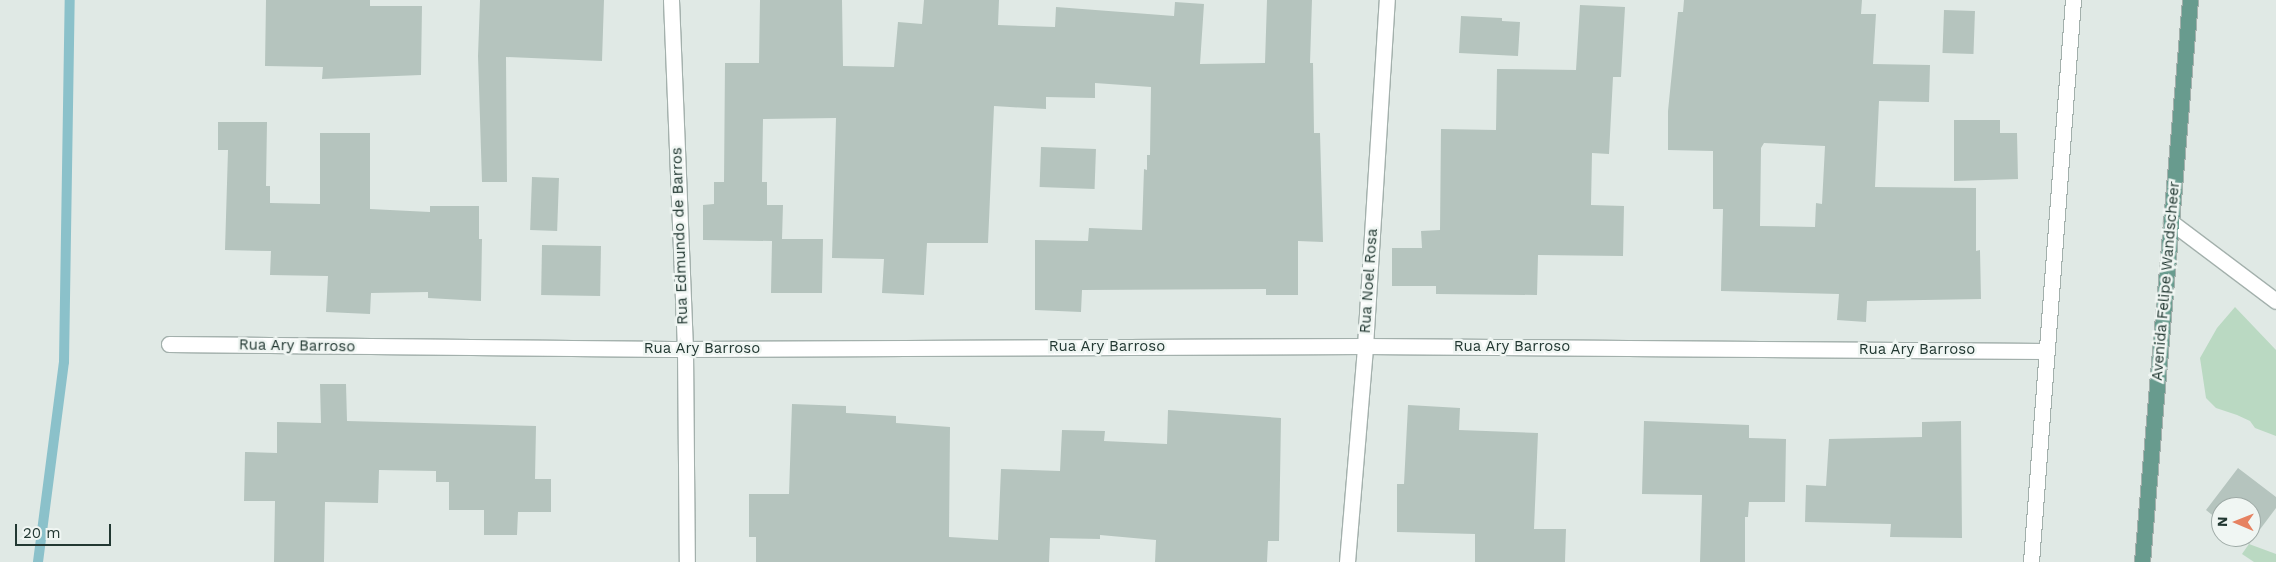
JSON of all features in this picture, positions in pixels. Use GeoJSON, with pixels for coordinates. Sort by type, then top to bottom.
{"type":"FeatureCollection","features":[{"type":"Feature","properties":{"kind":"main road","name":"Avenida Felipe Wandscheer"},"geometry":{"type":"LineString","coordinates":[[2142,562],[2190,0]]}},
{"type":"Feature","properties":{"kind":"street","name":"Rua Edmundo de Barros"},"geometry":{"type":"LineString","coordinates":[[671,0],[685,349],[688,562]]}},
{"type":"Feature","properties":{"kind":"street","name":"Rua Noel Rosa"},"geometry":{"type":"LineString","coordinates":[[1347,562],[1365,346],[1387,0]]}},
{"type":"Feature","properties":{"kind":"street"},"geometry":{"type":"LineString","coordinates":[[2030,562],[2073,0]]}},
{"type":"Feature","properties":{"kind":"street"},"geometry":{"type":"LineString","coordinates":[[2171,222],[2276,301]]}},
{"type":"Feature","properties":{"kind":"street","name":"Rua Ary Barroso"},"geometry":{"type":"LineString","coordinates":[[169,344],[685,349],[1365,346],[2045,351]]}},
{"type":"Feature","properties":{"kind":"green space"},"geometry":{"type":"Polygon","coordinates":[[[2235,307],[2276,350],[2276,436],[2255,428],[2250,421],[2216,408],[2206,398],[2200,358],[2217,328],[2235,307]]]}},
{"type":"Feature","properties":{"kind":"green space"},"geometry":{"type":"Polygon","coordinates":[[[2247,547],[2257,547],[2276,554],[2276,562],[2254,562],[2242,554],[2247,547]]]}},
{"type":"Feature","properties":{"kind":"building"},"geometry":{"type":"Polygon","coordinates":[[[266,0],[370,0],[370,6],[422,6],[421,75],[322,79],[323,67],[265,66],[266,0]]]}},
{"type":"Feature","properties":{"kind":"building"},"geometry":{"type":"Polygon","coordinates":[[[480,0],[604,0],[602,61],[506,57],[507,182],[482,182],[478,56],[480,0]]]}},
{"type":"Feature","properties":{"kind":"building"},"geometry":{"type":"Polygon","coordinates":[[[760,0],[842,0],[843,66],[894,67],[898,22],[922,24],[924,0],[999,0],[998,25],[1055,27],[1056,7],[1174,16],[1175,2],[1204,4],[1200,64],[1265,63],[1267,0],[1312,0],[1310,63],[1313,63],[1314,133],[1320,133],[1323,242],[1298,241],[1298,295],[1266,295],[1266,289],[1082,290],[1081,312],[1035,310],[1035,240],[1088,241],[1089,228],[1142,230],[1144,169],[1147,170],[1147,155],[1150,155],[1151,87],[1095,83],[1095,98],[1046,97],[1046,109],[994,106],[988,243],[927,243],[924,295],[882,293],[884,259],[832,258],[836,118],[763,119],[762,182],[767,182],[767,205],[783,205],[782,239],[823,239],[822,293],[771,293],[772,241],[703,240],[703,205],[714,204],[714,182],[724,182],[725,63],[759,63],[760,0]]]}},
{"type":"Feature","properties":{"kind":"building"},"geometry":{"type":"Polygon","coordinates":[[[1684,0],[1862,0],[1861,14],[1876,14],[1873,64],[1930,65],[1929,102],[1879,101],[1875,187],[1976,188],[1976,251],[1980,250],[1981,299],[1867,301],[1866,322],[1837,320],[1839,294],[1721,291],[1723,209],[1713,209],[1713,151],[1668,150],[1668,111],[1678,12],[1683,12],[1684,0]],[[1764,143],[1761,148],[1760,226],[1815,227],[1816,203],[1822,204],[1825,146],[1764,143]]]}},
{"type":"Feature","properties":{"kind":"building"},"geometry":{"type":"Polygon","coordinates":[[[1580,5],[1625,7],[1621,77],[1613,77],[1609,154],[1592,153],[1591,205],[1624,206],[1623,256],[1538,255],[1537,295],[1436,294],[1436,286],[1392,286],[1392,248],[1422,248],[1421,231],[1440,230],[1441,129],[1496,130],[1497,69],[1576,70],[1580,5]]]}},
{"type":"Feature","properties":{"kind":"building"},"geometry":{"type":"Polygon","coordinates":[[[1944,10],[1975,11],[1973,54],[1942,53],[1944,10]]]}},
{"type":"Feature","properties":{"kind":"building"},"geometry":{"type":"Polygon","coordinates":[[[1461,16],[1502,18],[1502,21],[1520,22],[1518,56],[1459,53],[1461,16]]]}},
{"type":"Feature","properties":{"kind":"building"},"geometry":{"type":"Polygon","coordinates":[[[1954,120],[2000,120],[2000,133],[2017,133],[2018,179],[1954,181],[1954,120]]]}},
{"type":"Feature","properties":{"kind":"building"},"geometry":{"type":"Polygon","coordinates":[[[218,122],[267,122],[266,186],[270,186],[270,203],[320,204],[320,133],[370,133],[370,209],[430,212],[430,206],[479,206],[479,239],[482,239],[481,301],[428,298],[428,292],[371,293],[370,314],[326,312],[328,276],[270,275],[271,251],[225,250],[228,150],[218,150],[218,122]]]}},
{"type":"Feature","properties":{"kind":"building"},"geometry":{"type":"Polygon","coordinates":[[[1041,147],[1096,149],[1095,189],[1040,187],[1041,147]]]}},
{"type":"Feature","properties":{"kind":"building"},"geometry":{"type":"Polygon","coordinates":[[[532,177],[559,178],[557,231],[530,230],[532,177]]]}},
{"type":"Feature","properties":{"kind":"building"},"geometry":{"type":"Polygon","coordinates":[[[542,245],[601,246],[600,296],[541,295],[542,245]]]}},
{"type":"Feature","properties":{"kind":"building"},"geometry":{"type":"Polygon","coordinates":[[[320,384],[346,384],[347,421],[536,426],[535,479],[551,479],[551,512],[518,512],[517,535],[484,535],[484,510],[449,510],[449,482],[436,482],[436,471],[379,470],[378,503],[325,502],[324,562],[274,562],[275,501],[244,501],[245,452],[277,453],[277,422],[321,423],[320,384]]]}},
{"type":"Feature","properties":{"kind":"building"},"geometry":{"type":"Polygon","coordinates":[[[792,404],[846,406],[846,413],[896,416],[896,423],[950,427],[949,537],[998,540],[1001,469],[1060,471],[1062,430],[1105,431],[1104,441],[1167,444],[1168,410],[1281,418],[1279,541],[1268,541],[1267,562],[1155,562],[1156,540],[1100,535],[1100,539],[1050,538],[1049,562],[756,562],[756,537],[749,537],[749,494],[789,494],[792,404]]]}},
{"type":"Feature","properties":{"kind":"building"},"geometry":{"type":"Polygon","coordinates":[[[1408,405],[1460,408],[1459,430],[1538,433],[1534,529],[1566,529],[1565,562],[1475,562],[1475,534],[1397,532],[1397,484],[1404,484],[1408,405]]]}},
{"type":"Feature","properties":{"kind":"building"},"geometry":{"type":"Polygon","coordinates":[[[1644,421],[1749,425],[1749,438],[1786,439],[1785,502],[1749,502],[1748,517],[1745,517],[1745,562],[1700,562],[1702,495],[1642,494],[1644,421]]]}},
{"type":"Feature","properties":{"kind":"building"},"geometry":{"type":"Polygon","coordinates":[[[1961,421],[1962,538],[1890,537],[1891,524],[1805,522],[1806,485],[1826,486],[1829,439],[1922,437],[1922,422],[1961,421]]]}},
{"type":"Feature","properties":{"kind":"building"},"geometry":{"type":"Polygon","coordinates":[[[2238,468],[2276,497],[2276,508],[2261,528],[2261,497],[2216,497],[2238,468]]]}},
{"type":"Feature","properties":{"kind":"building"},"geometry":{"type":"Polygon","coordinates":[[[2211,503],[2211,514],[2206,510],[2211,503]]]}},
{"type":"Feature","properties":{"kind":"waterway"},"geometry":{"type":"LineString","coordinates":[[38,562],[64,362],[70,0]]}}]}
